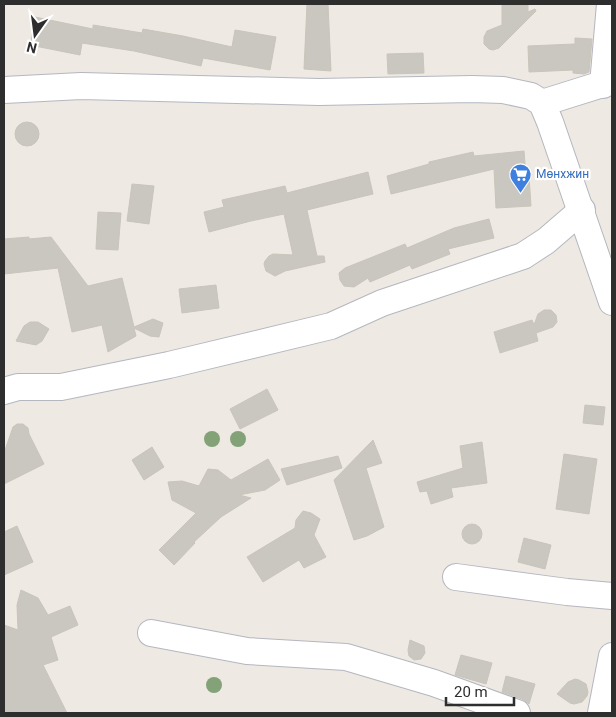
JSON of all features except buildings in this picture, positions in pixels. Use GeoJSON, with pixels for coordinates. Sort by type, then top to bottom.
{"type":"FeatureCollection","features":[{"type":"Feature","properties":{"kind":"street"},"geometry":{"type":"LineString","coordinates":[[542,103],[607,83],[610,4]]}},
{"type":"Feature","properties":{"kind":"street"},"geometry":{"type":"LineString","coordinates":[[4,90],[81,86],[319,92],[472,89],[503,90],[531,96],[542,103],[582,210],[612,302]]}},
{"type":"Feature","properties":{"kind":"street"},"geometry":{"type":"LineString","coordinates":[[4,391],[18,387],[61,387],[169,365],[331,326],[382,303],[523,256],[546,241],[582,210]]}},
{"type":"Feature","properties":{"kind":"street"},"geometry":{"type":"LineString","coordinates":[[456,577],[612,596]]}},
{"type":"Feature","properties":{"kind":"street"},"geometry":{"type":"LineString","coordinates":[[151,633],[247,651],[346,657],[434,683],[517,713]]}},
{"type":"Feature","properties":{"kind":"street"},"geometry":{"type":"LineString","coordinates":[[601,713],[612,656]]}},
{"type":"Feature","properties":{"kind":"place","name":"Мөнхжин"},"geometry":{"type":"Point","coordinates":[520,193]}}]}
